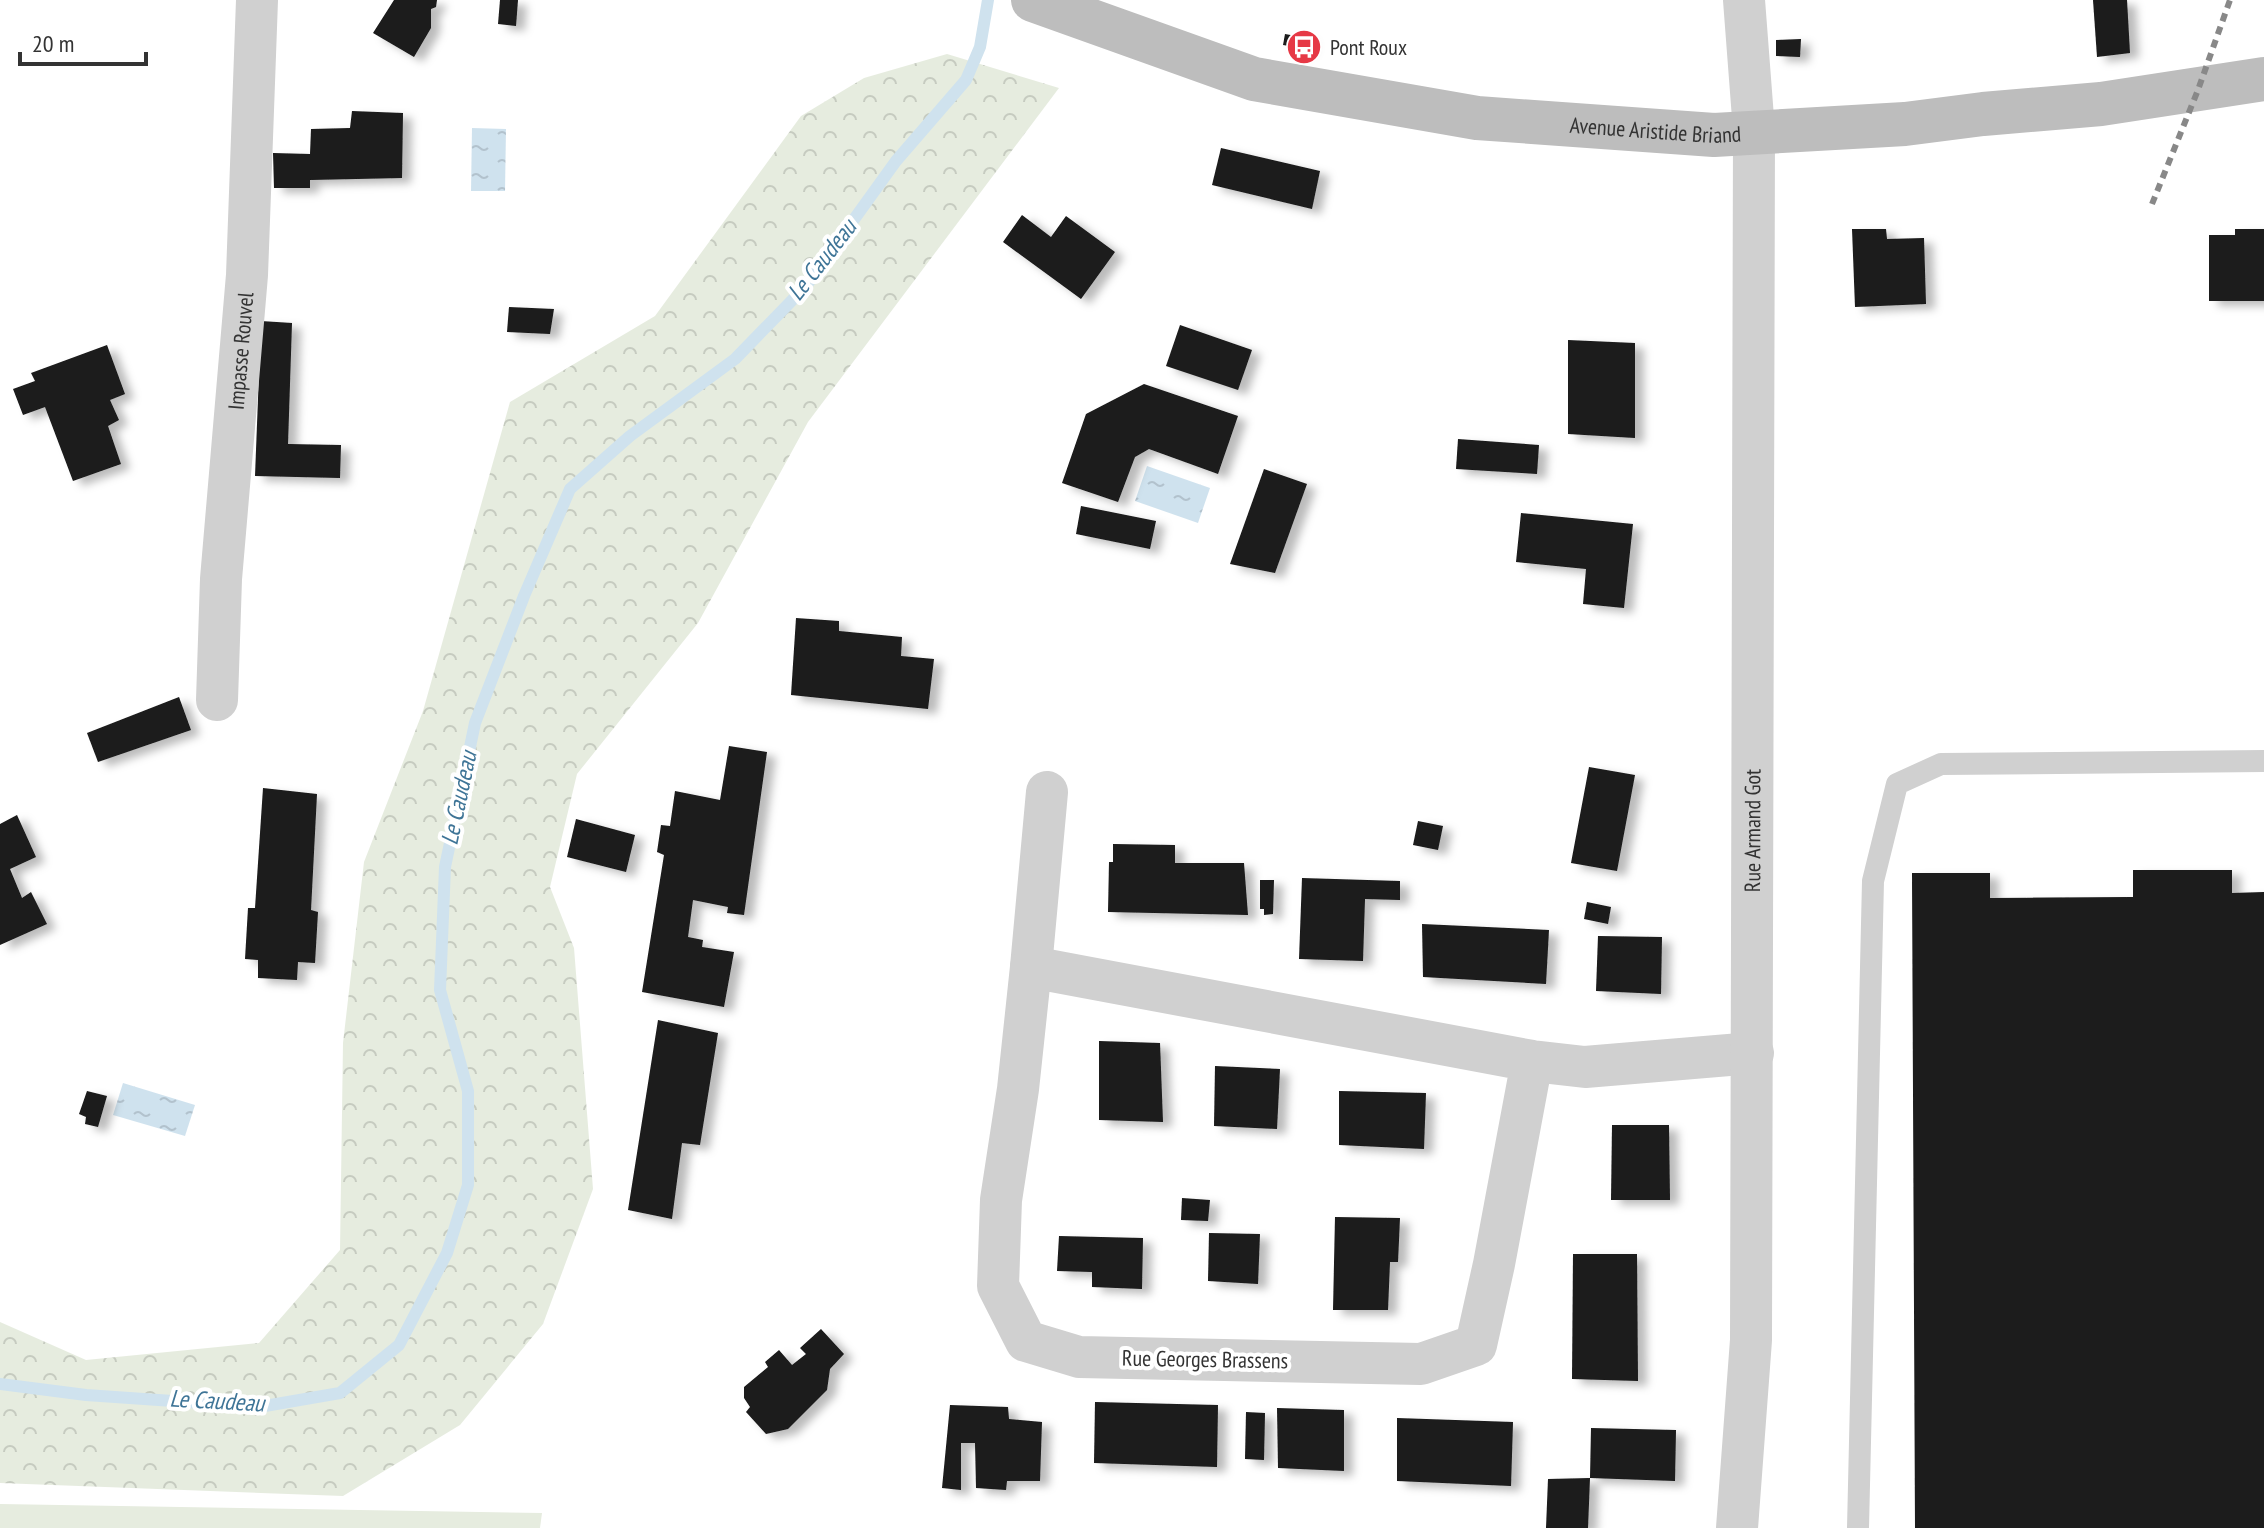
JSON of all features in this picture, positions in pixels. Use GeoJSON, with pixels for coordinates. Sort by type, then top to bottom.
{"type":"FeatureCollection","features":[{"type":"Feature","properties":{"kind":"main road","name":"Avenue Aristide Briand"},"geometry":{"type":"LineString","coordinates":[[1046,5],[1254,79],[1477,118],[1714,135],[1905,124],[2101,104],[2264,79]]}},
{"type":"Feature","properties":{"kind":"street","name":"Impasse Rouvel"},"geometry":{"type":"LineString","coordinates":[[217,700],[221,579],[247,275],[257,0]]}},
{"type":"Feature","properties":{"kind":"street","name":"Rue Armand Got"},"geometry":{"type":"LineString","coordinates":[[1737,1528],[1751,1340],[1753,1053],[1754,131],[1744,0]]}},
{"type":"Feature","properties":{"kind":"street","name":"Rue Georges Brassens"},"geometry":{"type":"LineString","coordinates":[[1047,792],[1018,1089],[1001,1200],[998,1286],[1026,1341],[1079,1357],[1421,1364],[1476,1345],[1532,1061]]}},
{"type":"Feature","properties":{"kind":"street"},"geometry":{"type":"LineString","coordinates":[[1031,967],[1532,1061],[1585,1067],[1753,1053]]}},
{"type":"Feature","properties":{"kind":"lane"},"geometry":{"type":"LineString","coordinates":[[1858,1528],[1873,881],[1897,784],[1941,764],[2264,761]]}},
{"type":"Feature","properties":{"kind":"green space"},"geometry":{"type":"Polygon","coordinates":[[[947,54],[1059,88],[808,422],[698,623],[577,774],[550,887],[574,948],[593,1189],[543,1324],[460,1425],[343,1496],[0,1483],[0,1322],[86,1360],[259,1343],[340,1250],[343,1043],[364,862],[423,711],[510,402],[655,316],[801,116],[864,78],[947,54]]]}},
{"type":"Feature","properties":{"kind":"green space"},"geometry":{"type":"Polygon","coordinates":[[[0,1504],[542,1513],[540,1528],[0,1528],[0,1504]]]}},
{"type":"Feature","properties":{"kind":"water"},"geometry":{"type":"Polygon","coordinates":[[[472,128],[506,129],[505,191],[471,191],[472,128]]]}},
{"type":"Feature","properties":{"kind":"water"},"geometry":{"type":"Polygon","coordinates":[[[1147,466],[1210,488],[1198,523],[1135,501],[1147,466]]]}},
{"type":"Feature","properties":{"kind":"water"},"geometry":{"type":"Polygon","coordinates":[[[123,1083],[195,1105],[185,1136],[113,1115],[123,1083]]]}},
{"type":"Feature","properties":{"kind":"building"},"geometry":{"type":"Polygon","coordinates":[[[394,0],[437,0],[436,7],[431,9],[431,28],[414,57],[373,33],[394,0]]]}},
{"type":"Feature","properties":{"kind":"building"},"geometry":{"type":"Polygon","coordinates":[[[500,0],[518,0],[516,26],[498,24],[500,0]]]}},
{"type":"Feature","properties":{"kind":"building"},"geometry":{"type":"Polygon","coordinates":[[[2093,0],[2127,0],[2130,53],[2097,57],[2093,0]]]}},
{"type":"Feature","properties":{"kind":"building"},"geometry":{"type":"Polygon","coordinates":[[[1285,34],[1307,38],[1306,49],[1283,45],[1285,34]]]}},
{"type":"Feature","properties":{"kind":"building"},"geometry":{"type":"Polygon","coordinates":[[[1801,39],[1800,57],[1776,56],[1776,40],[1801,39]]]}},
{"type":"Feature","properties":{"kind":"building"},"geometry":{"type":"Polygon","coordinates":[[[352,111],[403,113],[402,178],[310,180],[310,188],[274,188],[273,153],[310,154],[311,129],[350,128],[352,111]]]}},
{"type":"Feature","properties":{"kind":"building"},"geometry":{"type":"Polygon","coordinates":[[[1221,148],[1320,171],[1312,209],[1212,185],[1221,148]]]}},
{"type":"Feature","properties":{"kind":"building"},"geometry":{"type":"Polygon","coordinates":[[[1022,215],[1051,237],[1066,216],[1115,252],[1081,299],[1003,242],[1022,215]]]}},
{"type":"Feature","properties":{"kind":"building"},"geometry":{"type":"Polygon","coordinates":[[[1852,229],[1886,229],[1887,239],[1924,238],[1926,304],[1855,307],[1852,229]]]}},
{"type":"Feature","properties":{"kind":"building"},"geometry":{"type":"Polygon","coordinates":[[[2235,229],[2264,229],[2264,301],[2209,301],[2209,235],[2235,235],[2235,229]]]}},
{"type":"Feature","properties":{"kind":"building"},"geometry":{"type":"Polygon","coordinates":[[[509,307],[554,309],[550,334],[507,332],[509,307]]]}},
{"type":"Feature","properties":{"kind":"building"},"geometry":{"type":"Polygon","coordinates":[[[261,321],[292,323],[288,444],[341,445],[340,478],[255,476],[261,321]]]}},
{"type":"Feature","properties":{"kind":"building"},"geometry":{"type":"Polygon","coordinates":[[[1180,325],[1252,350],[1238,390],[1166,366],[1180,325]]]}},
{"type":"Feature","properties":{"kind":"building"},"geometry":{"type":"Polygon","coordinates":[[[1568,340],[1635,343],[1635,438],[1568,434],[1568,340]]]}},
{"type":"Feature","properties":{"kind":"building"},"geometry":{"type":"Polygon","coordinates":[[[107,345],[125,394],[110,400],[119,420],[108,426],[121,464],[73,481],[45,407],[23,415],[13,389],[35,381],[31,373],[107,345]]]}},
{"type":"Feature","properties":{"kind":"building"},"geometry":{"type":"Polygon","coordinates":[[[1144,384],[1238,416],[1218,474],[1149,449],[1135,457],[1118,502],[1062,483],[1086,414],[1144,384]]]}},
{"type":"Feature","properties":{"kind":"building"},"geometry":{"type":"Polygon","coordinates":[[[1458,439],[1539,445],[1537,474],[1456,469],[1458,439]]]}},
{"type":"Feature","properties":{"kind":"building"},"geometry":{"type":"Polygon","coordinates":[[[1264,469],[1307,484],[1275,573],[1230,564],[1264,469]]]}},
{"type":"Feature","properties":{"kind":"building"},"geometry":{"type":"Polygon","coordinates":[[[1081,506],[1156,521],[1150,549],[1076,534],[1081,506]]]}},
{"type":"Feature","properties":{"kind":"building"},"geometry":{"type":"Polygon","coordinates":[[[1521,513],[1633,524],[1624,608],[1583,604],[1586,569],[1516,562],[1521,513]]]}},
{"type":"Feature","properties":{"kind":"building"},"geometry":{"type":"Polygon","coordinates":[[[796,618],[839,621],[839,631],[902,637],[901,656],[934,659],[928,709],[791,695],[796,618]]]}},
{"type":"Feature","properties":{"kind":"building"},"geometry":{"type":"Polygon","coordinates":[[[179,697],[191,730],[98,762],[87,733],[179,697]]]}},
{"type":"Feature","properties":{"kind":"building"},"geometry":{"type":"Polygon","coordinates":[[[729,746],[767,752],[744,915],[727,913],[728,907],[693,900],[688,937],[703,940],[702,947],[734,952],[724,1007],[642,992],[664,855],[657,852],[661,825],[670,826],[675,791],[720,800],[729,746]]]}},
{"type":"Feature","properties":{"kind":"building"},"geometry":{"type":"Polygon","coordinates":[[[1589,767],[1635,775],[1617,871],[1571,863],[1589,767]]]}},
{"type":"Feature","properties":{"kind":"building"},"geometry":{"type":"Polygon","coordinates":[[[263,788],[317,794],[311,910],[318,912],[315,963],[298,962],[297,980],[258,978],[258,960],[245,959],[248,908],[255,908],[263,788]]]}},
{"type":"Feature","properties":{"kind":"building"},"geometry":{"type":"Polygon","coordinates":[[[17,815],[36,857],[10,869],[22,898],[31,892],[47,924],[0,945],[0,824],[17,815]]]}},
{"type":"Feature","properties":{"kind":"building"},"geometry":{"type":"Polygon","coordinates":[[[576,819],[635,835],[626,872],[567,857],[576,819]]]}},
{"type":"Feature","properties":{"kind":"building"},"geometry":{"type":"Polygon","coordinates":[[[1418,821],[1443,826],[1438,850],[1413,845],[1418,821]]]}},
{"type":"Feature","properties":{"kind":"building"},"geometry":{"type":"Polygon","coordinates":[[[1113,844],[1175,845],[1175,863],[1244,863],[1248,915],[1108,912],[1109,862],[1113,862],[1113,844]]]}},
{"type":"Feature","properties":{"kind":"building"},"geometry":{"type":"Polygon","coordinates":[[[2133,870],[2232,870],[2232,893],[2264,892],[2264,1528],[1915,1528],[1912,873],[1990,873],[1990,898],[2133,897],[2133,870]]]}},
{"type":"Feature","properties":{"kind":"building"},"geometry":{"type":"Polygon","coordinates":[[[1302,878],[1400,881],[1400,900],[1365,899],[1363,961],[1299,959],[1302,878]]]}},
{"type":"Feature","properties":{"kind":"building"},"geometry":{"type":"Polygon","coordinates":[[[1260,880],[1274,880],[1273,914],[1264,915],[1264,909],[1260,909],[1260,880]]]}},
{"type":"Feature","properties":{"kind":"building"},"geometry":{"type":"Polygon","coordinates":[[[1587,902],[1611,907],[1608,924],[1584,919],[1587,902]]]}},
{"type":"Feature","properties":{"kind":"building"},"geometry":{"type":"Polygon","coordinates":[[[1422,924],[1549,930],[1546,984],[1423,977],[1422,924]]]}},
{"type":"Feature","properties":{"kind":"building"},"geometry":{"type":"Polygon","coordinates":[[[1598,936],[1662,937],[1661,994],[1596,991],[1598,936]]]}},
{"type":"Feature","properties":{"kind":"building"},"geometry":{"type":"Polygon","coordinates":[[[658,1020],[718,1033],[700,1145],[682,1143],[672,1219],[628,1210],[658,1020]]]}},
{"type":"Feature","properties":{"kind":"building"},"geometry":{"type":"Polygon","coordinates":[[[1099,1041],[1160,1043],[1163,1122],[1099,1120],[1099,1041]]]}},
{"type":"Feature","properties":{"kind":"building"},"geometry":{"type":"Polygon","coordinates":[[[1215,1066],[1280,1069],[1277,1129],[1214,1126],[1215,1066]]]}},
{"type":"Feature","properties":{"kind":"building"},"geometry":{"type":"Polygon","coordinates":[[[87,1091],[107,1096],[98,1127],[85,1124],[86,1117],[79,1114],[87,1091]]]}},
{"type":"Feature","properties":{"kind":"building"},"geometry":{"type":"Polygon","coordinates":[[[1339,1091],[1426,1093],[1424,1149],[1339,1145],[1339,1091]]]}},
{"type":"Feature","properties":{"kind":"building"},"geometry":{"type":"Polygon","coordinates":[[[1612,1125],[1669,1125],[1670,1200],[1611,1200],[1612,1125]]]}},
{"type":"Feature","properties":{"kind":"building"},"geometry":{"type":"Polygon","coordinates":[[[1182,1198],[1210,1200],[1208,1221],[1181,1220],[1182,1198]]]}},
{"type":"Feature","properties":{"kind":"building"},"geometry":{"type":"Polygon","coordinates":[[[1335,1217],[1400,1218],[1398,1262],[1390,1262],[1388,1310],[1333,1310],[1335,1217]]]}},
{"type":"Feature","properties":{"kind":"building"},"geometry":{"type":"Polygon","coordinates":[[[1209,1233],[1260,1234],[1258,1284],[1208,1281],[1209,1233]]]}},
{"type":"Feature","properties":{"kind":"building"},"geometry":{"type":"Polygon","coordinates":[[[1059,1236],[1143,1238],[1142,1289],[1092,1287],[1092,1272],[1057,1271],[1059,1236]]]}},
{"type":"Feature","properties":{"kind":"building"},"geometry":{"type":"Polygon","coordinates":[[[1573,1254],[1637,1254],[1638,1381],[1572,1379],[1573,1254]]]}},
{"type":"Feature","properties":{"kind":"building"},"geometry":{"type":"Polygon","coordinates":[[[821,1329],[844,1354],[830,1369],[827,1390],[788,1429],[766,1434],[746,1412],[750,1407],[744,1398],[744,1387],[768,1367],[765,1362],[779,1350],[792,1365],[806,1354],[800,1348],[821,1329]]]}},
{"type":"Feature","properties":{"kind":"building"},"geometry":{"type":"Polygon","coordinates":[[[1095,1402],[1218,1405],[1217,1467],[1094,1463],[1095,1402]]]}},
{"type":"Feature","properties":{"kind":"building"},"geometry":{"type":"Polygon","coordinates":[[[950,1405],[1008,1407],[1009,1419],[1042,1422],[1040,1481],[1007,1481],[1006,1490],[976,1488],[975,1443],[961,1443],[961,1490],[942,1488],[950,1405]]]}},
{"type":"Feature","properties":{"kind":"building"},"geometry":{"type":"Polygon","coordinates":[[[1277,1408],[1344,1410],[1344,1471],[1278,1468],[1277,1408]]]}},
{"type":"Feature","properties":{"kind":"building"},"geometry":{"type":"Polygon","coordinates":[[[1246,1412],[1265,1413],[1264,1460],[1245,1459],[1246,1412]]]}},
{"type":"Feature","properties":{"kind":"building"},"geometry":{"type":"Polygon","coordinates":[[[1397,1418],[1513,1422],[1511,1486],[1397,1481],[1397,1418]]]}},
{"type":"Feature","properties":{"kind":"building"},"geometry":{"type":"Polygon","coordinates":[[[1591,1428],[1676,1430],[1675,1481],[1590,1478],[1591,1428]]]}},
{"type":"Feature","properties":{"kind":"building"},"geometry":{"type":"Polygon","coordinates":[[[1590,1478],[1588,1528],[1546,1528],[1548,1479],[1590,1478]]]}},
{"type":"Feature","properties":{"kind":"waterway","name":"Le Caudeau"},"geometry":{"type":"LineString","coordinates":[[0,1384],[86,1395],[259,1407],[340,1393],[399,1345],[447,1253],[468,1185],[468,1091],[440,990],[445,867],[475,723],[570,489],[630,436],[735,359],[806,286],[896,161],[966,80],[980,47],[988,0]]}},
{"type":"Feature","properties":{"kind":"railway"},"geometry":{"type":"LineString","coordinates":[[2152,204],[2230,0]]}},
{"type":"Feature","properties":{"kind":"place","name":"Pont Roux"},"geometry":{"type":"Point","coordinates":[1304,47]}}]}
